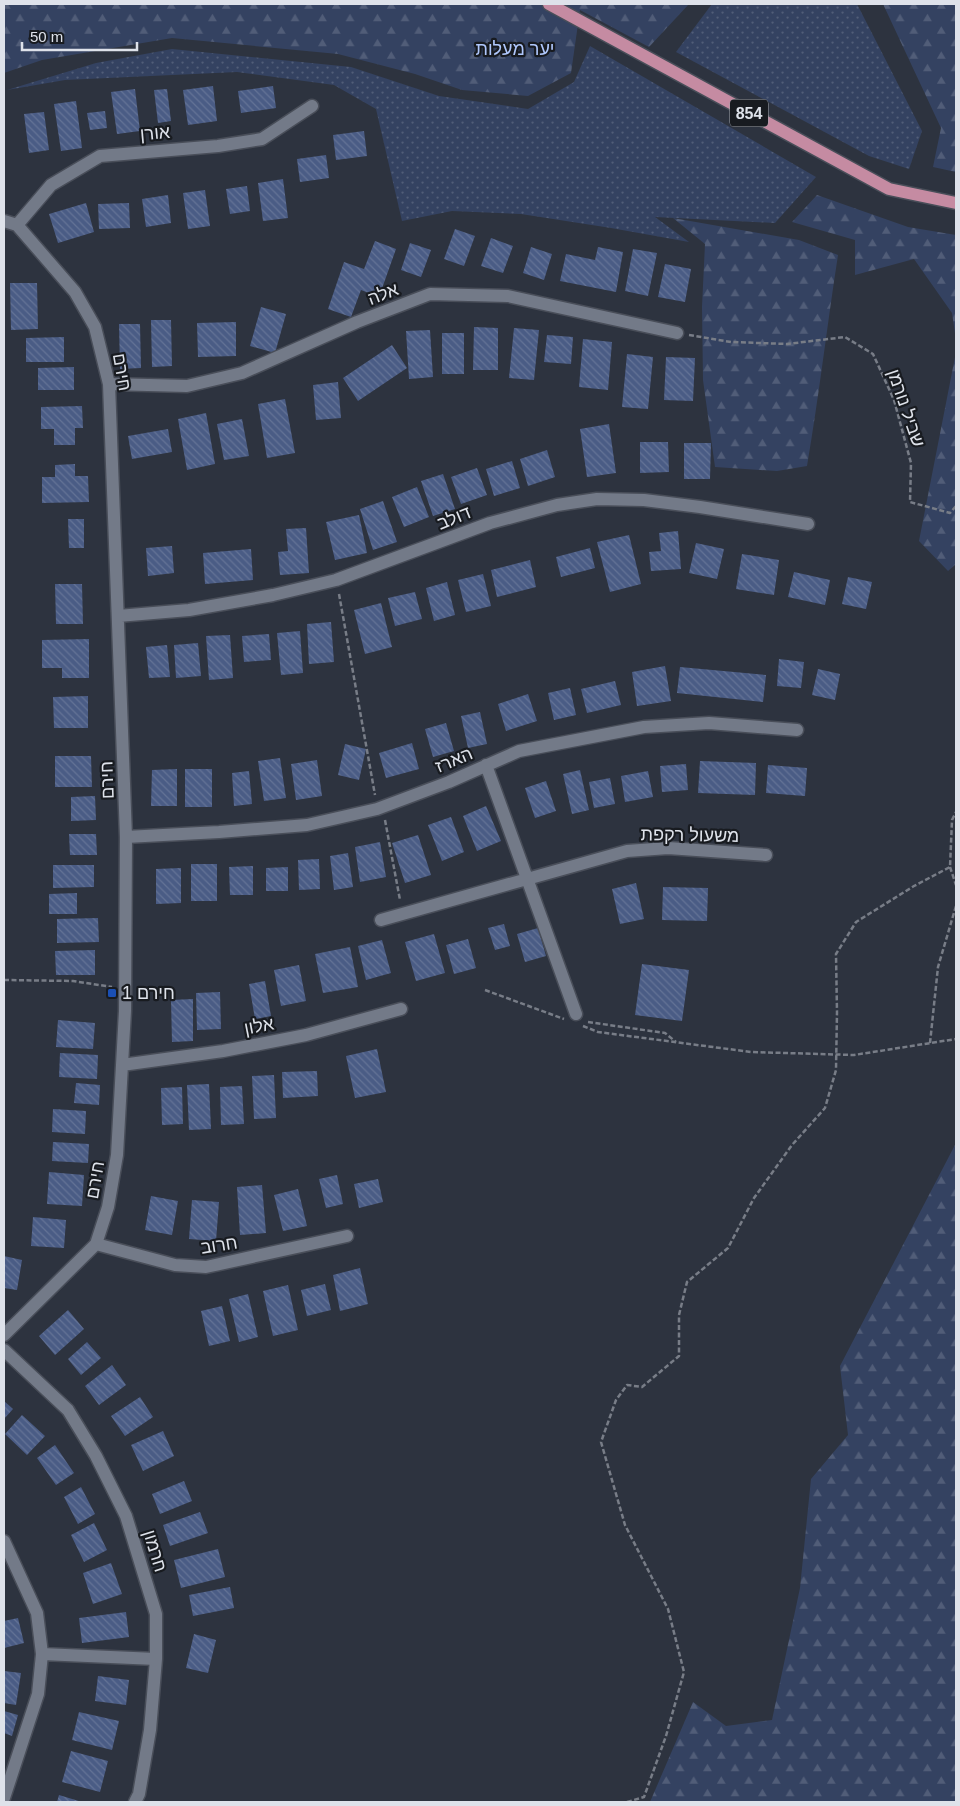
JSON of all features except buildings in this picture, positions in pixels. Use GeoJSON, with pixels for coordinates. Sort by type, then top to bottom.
{"type":"FeatureCollection","features":[{"type":"Feature","properties":{"kind":"main road","name":"854"},"geometry":{"type":"LineString","coordinates":[[549,4],[889,189],[956,203]]}},
{"type":"Feature","properties":{"kind":"street","name":"אורן"},"geometry":{"type":"LineString","coordinates":[[17,225],[51,186],[100,156],[218,146],[262,139],[312,106]]}},
{"type":"Feature","properties":{"kind":"street"},"geometry":{"type":"LineString","coordinates":[[4,221],[17,225]]}},
{"type":"Feature","properties":{"kind":"street","name":"חירם"},"geometry":{"type":"LineString","coordinates":[[4,1335],[96,1244],[108,1207],[117,1155],[125,988],[126,837],[109,384],[95,327],[75,292],[17,225]]}},
{"type":"Feature","properties":{"kind":"street","name":"אלה"},"geometry":{"type":"LineString","coordinates":[[109,384],[187,386],[242,374],[357,322],[430,294],[508,296],[677,333]]}},
{"type":"Feature","properties":{"kind":"street","name":"דולב"},"geometry":{"type":"LineString","coordinates":[[118,616],[189,610],[273,595],[336,580],[490,523],[557,505],[597,499],[663,502],[808,524]]}},
{"type":"Feature","properties":{"kind":"street","name":"הארז"},"geometry":{"type":"LineString","coordinates":[[126,837],[219,832],[307,824],[380,807],[449,782],[519,751],[644,727],[709,723],[797,730]]}},
{"type":"Feature","properties":{"kind":"street"},"geometry":{"type":"LineString","coordinates":[[486,765],[576,1021]]}},
{"type":"Feature","properties":{"kind":"street","name":"משעול רקפת"},"geometry":{"type":"LineString","coordinates":[[380,920],[627,851],[668,848],[766,855]]}},
{"type":"Feature","properties":{"kind":"street","name":"אלון"},"geometry":{"type":"LineString","coordinates":[[122,1065],[223,1051],[306,1035],[401,1009]]}},
{"type":"Feature","properties":{"kind":"street","name":"חרוב"},"geometry":{"type":"LineString","coordinates":[[96,1244],[176,1265],[206,1267],[347,1236]]}},
{"type":"Feature","properties":{"kind":"street","name":"חרמון"},"geometry":{"type":"LineString","coordinates":[[4,1350],[68,1410],[96,1456],[126,1516],[156,1614],[156,1659],[150,1730],[139,1794],[135,1802]]}},
{"type":"Feature","properties":{"kind":"street"},"geometry":{"type":"LineString","coordinates":[[4,1542],[37,1613],[42,1654],[38,1694],[4,1798]]}},
{"type":"Feature","properties":{"kind":"street"},"geometry":{"type":"LineString","coordinates":[[42,1654],[156,1659]]}},
{"type":"Feature","properties":{"kind":"path","name":"שביל נורמן"},"geometry":{"type":"LineString","coordinates":[[677,333],[731,342],[786,344],[845,337],[873,354],[894,400],[911,463],[910,502],[950,513],[956,506]]}},
{"type":"Feature","properties":{"kind":"path"},"geometry":{"type":"LineString","coordinates":[[336,580],[380,807],[403,914]]}},
{"type":"Feature","properties":{"kind":"path"},"geometry":{"type":"LineString","coordinates":[[956,812],[952,820],[950,867],[956,885]]}},
{"type":"Feature","properties":{"kind":"path"},"geometry":{"type":"LineString","coordinates":[[627,1802],[644,1797],[666,1736],[684,1672],[668,1609],[625,1525],[601,1442],[616,1400],[627,1385],[642,1387],[679,1356],[679,1316],[687,1282],[728,1248],[754,1198],[792,1145],[825,1108],[836,1070],[836,954],[856,922],[914,886],[950,867]]}},
{"type":"Feature","properties":{"kind":"path"},"geometry":{"type":"LineString","coordinates":[[930,1043],[938,967],[956,906]]}},
{"type":"Feature","properties":{"kind":"path"},"geometry":{"type":"LineString","coordinates":[[4,980],[73,981],[125,988]]}},
{"type":"Feature","properties":{"kind":"path"},"geometry":{"type":"LineString","coordinates":[[485,990],[576,1021],[598,1032],[751,1052],[854,1055],[956,1039]]}},
{"type":"Feature","properties":{"kind":"path"},"geometry":{"type":"LineString","coordinates":[[576,1021],[585,1016],[588,1022],[665,1033],[676,1042]]}},
{"type":"Feature","properties":{"kind":"green space","name":"יער מעלות"},"geometry":{"type":"Polygon","coordinates":[[[4,4],[689,4],[649,47],[580,10],[571,73],[528,96],[462,90],[415,74],[338,54],[172,38],[42,60],[4,73],[4,4]]]}},
{"type":"Feature","properties":{"kind":"green space"},"geometry":{"type":"Polygon","coordinates":[[[712,4],[857,4],[922,131],[909,169],[869,156],[676,52],[712,4]]]}},
{"type":"Feature","properties":{"kind":"green space"},"geometry":{"type":"Polygon","coordinates":[[[883,4],[956,4],[956,172],[933,167],[941,128],[883,4]]]}},
{"type":"Feature","properties":{"kind":"green space"},"geometry":{"type":"Polygon","coordinates":[[[590,46],[816,177],[775,223],[655,217],[689,242],[521,214],[452,211],[402,221],[376,109],[334,85],[237,72],[65,80],[7,90],[96,63],[172,49],[351,67],[439,96],[528,109],[574,82],[590,46]]]}},
{"type":"Feature","properties":{"kind":"green space"},"geometry":{"type":"Polygon","coordinates":[[[817,195],[908,227],[956,235],[956,340],[952,313],[914,259],[855,275],[855,240],[792,222],[817,195]]]}},
{"type":"Feature","properties":{"kind":"green space"},"geometry":{"type":"Polygon","coordinates":[[[673,218],[799,240],[838,255],[807,466],[777,471],[715,467],[703,380],[702,307],[705,244],[673,218]]]}},
{"type":"Feature","properties":{"kind":"green space"},"geometry":{"type":"Polygon","coordinates":[[[956,352],[956,564],[948,571],[919,541],[956,352]]]}},
{"type":"Feature","properties":{"kind":"green space"},"geometry":{"type":"Polygon","coordinates":[[[956,1143],[956,1802],[650,1802],[693,1702],[726,1726],[772,1720],[800,1588],[811,1479],[848,1435],[840,1366],[956,1143]]]}},
{"type":"Feature","properties":{"kind":"place","name":"חירם 1"},"geometry":{"type":"Point","coordinates":[112,993]}}]}
